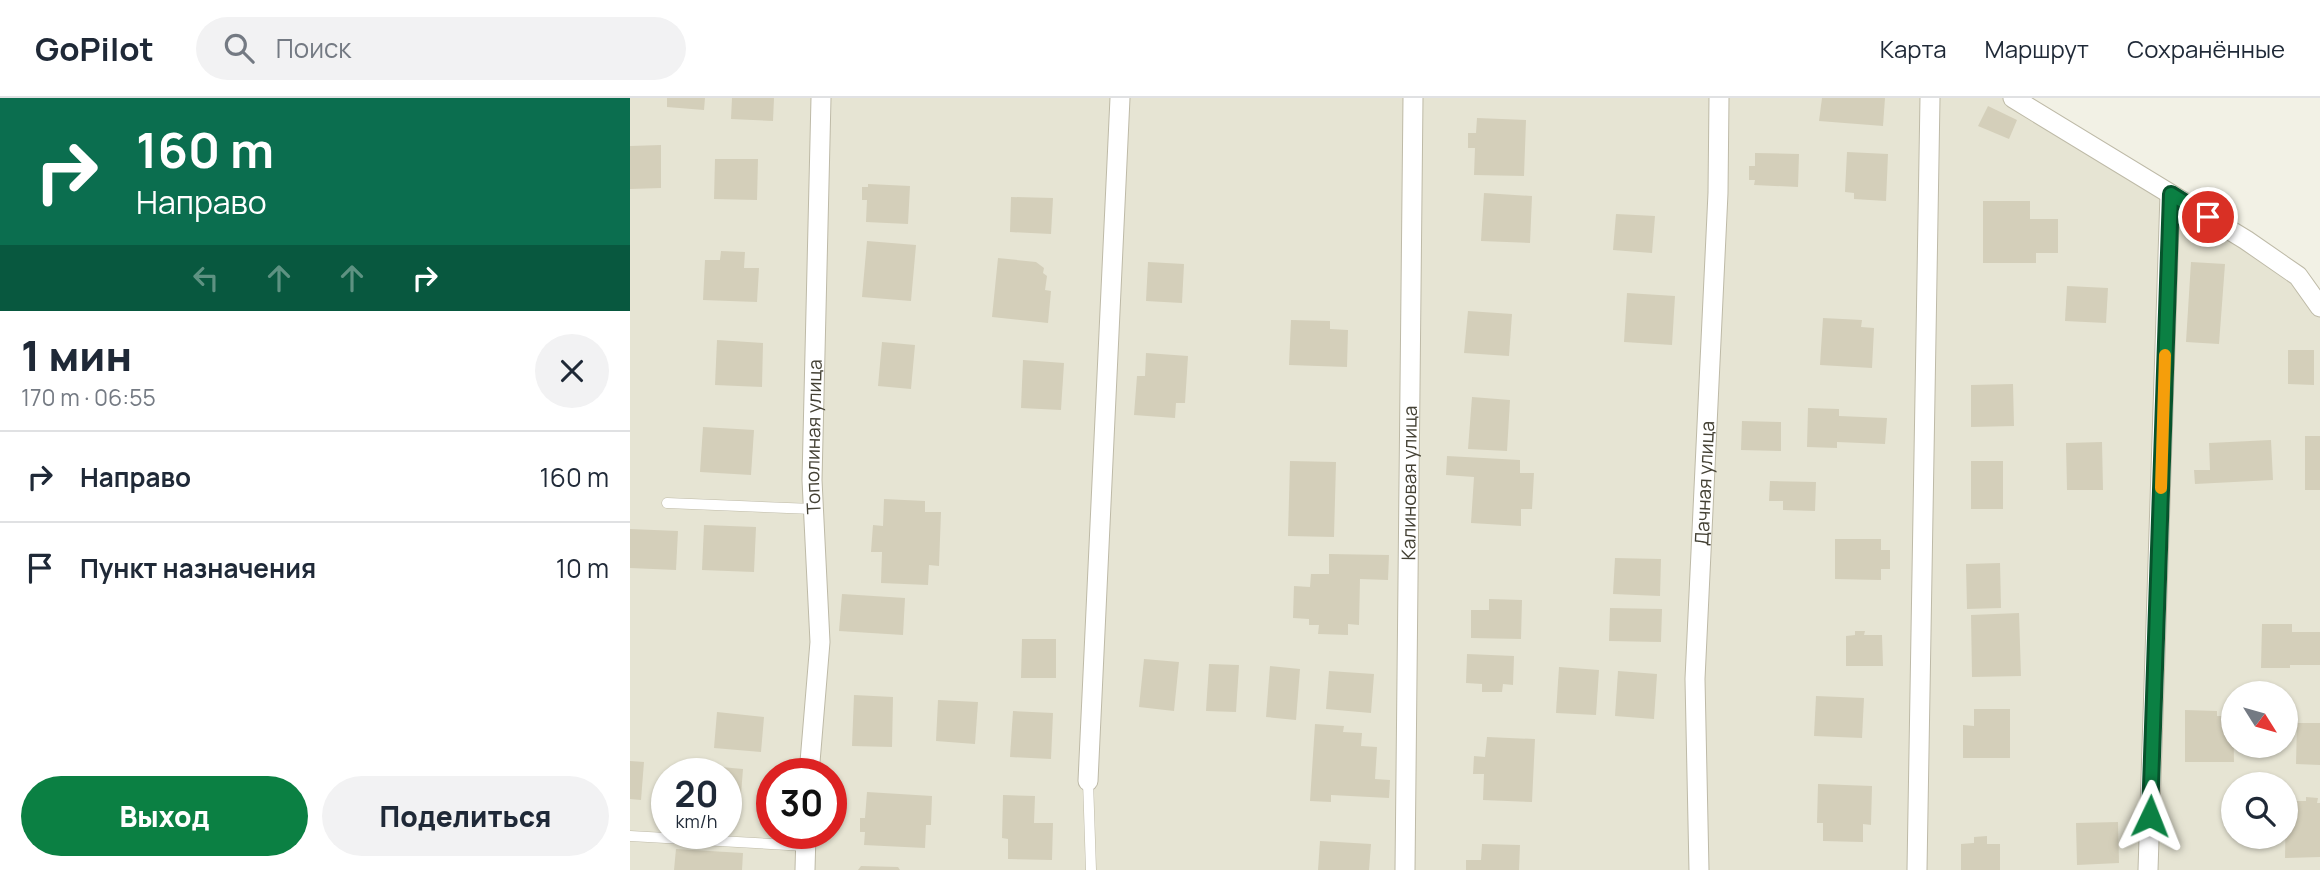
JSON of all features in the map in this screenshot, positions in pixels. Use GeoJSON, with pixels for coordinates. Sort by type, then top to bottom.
{"type":"FeatureCollection","features":[{"type":"Feature","properties":{"kind":"street","name":"Тополиная улица"},"geometry":{"type":"LineString","coordinates":[[810,758],[820,642],[812,480],[821,98]]}},
{"type":"Feature","properties":{"kind":"street"},"geometry":{"type":"LineString","coordinates":[[1088,781],[1121,98]]}},
{"type":"Feature","properties":{"kind":"street","name":"Калиновая улица"},"geometry":{"type":"LineString","coordinates":[[1405,870],[1413,98]]}},
{"type":"Feature","properties":{"kind":"street","name":"Дачная улица"},"geometry":{"type":"LineString","coordinates":[[1699,870],[1695,680],[1717,207],[1719,98]]}},
{"type":"Feature","properties":{"kind":"street"},"geometry":{"type":"LineString","coordinates":[[1917,870],[1930,98]]}},
{"type":"Feature","properties":{"kind":"street"},"geometry":{"type":"LineString","coordinates":[[2013,98],[2246,240],[2298,276],[2320,307]]}},
{"type":"Feature","properties":{"kind":"street"},"geometry":{"type":"LineString","coordinates":[[2148,870],[2171,194]]}},
{"type":"Feature","properties":{"kind":"street"},"geometry":{"type":"LineString","coordinates":[[805,870],[806,849]]}},
{"type":"Feature","properties":{"kind":"lane"},"geometry":{"type":"LineString","coordinates":[[667,502],[813,509]]}},
{"type":"Feature","properties":{"kind":"lane"},"geometry":{"type":"LineString","coordinates":[[1088,781],[1091,870]]}},
{"type":"Feature","properties":{"kind":"lane"},"geometry":{"type":"LineString","coordinates":[[630,836],[756,839]]}},
{"type":"Feature","properties":{"kind":"shaded area"},"geometry":{"type":"Polygon","coordinates":[[[630,98],[2013,98],[2246,240],[2320,307],[2320,870],[630,870],[630,98]]]}},
{"type":"Feature","properties":{"kind":"building"},"geometry":{"type":"Polygon","coordinates":[[[667,98],[705,98],[704,110],[667,107],[667,98]]]}},
{"type":"Feature","properties":{"kind":"building"},"geometry":{"type":"Polygon","coordinates":[[[732,98],[774,98],[773,121],[731,119],[732,98]]]}},
{"type":"Feature","properties":{"kind":"building"},"geometry":{"type":"Polygon","coordinates":[[[1822,98],[1885,98],[1883,126],[1819,121],[1822,98]]]}},
{"type":"Feature","properties":{"kind":"building"},"geometry":{"type":"Polygon","coordinates":[[[1988,106],[2017,120],[2009,139],[1978,126],[1988,106]]]}},
{"type":"Feature","properties":{"kind":"building"},"geometry":{"type":"Polygon","coordinates":[[[1477,118],[1526,120],[1524,176],[1474,175],[1475,148],[1468,148],[1468,133],[1476,133],[1477,118]]]}},
{"type":"Feature","properties":{"kind":"building"},"geometry":{"type":"Polygon","coordinates":[[[661,145],[661,188],[630,189],[630,146],[661,145]]]}},
{"type":"Feature","properties":{"kind":"building"},"geometry":{"type":"Polygon","coordinates":[[[1847,152],[1888,154],[1886,201],[1854,199],[1854,193],[1845,192],[1847,152]]]}},
{"type":"Feature","properties":{"kind":"building"},"geometry":{"type":"Polygon","coordinates":[[[1755,153],[1799,154],[1798,187],[1754,185],[1755,180],[1749,180],[1749,166],[1755,166],[1755,153]]]}},
{"type":"Feature","properties":{"kind":"building"},"geometry":{"type":"Polygon","coordinates":[[[715,159],[758,159],[757,200],[714,199],[715,159]]]}},
{"type":"Feature","properties":{"kind":"building"},"geometry":{"type":"Polygon","coordinates":[[[868,184],[910,186],[908,224],[866,222],[867,200],[862,200],[862,187],[868,187],[868,184]]]}},
{"type":"Feature","properties":{"kind":"building"},"geometry":{"type":"Polygon","coordinates":[[[1484,193],[1532,196],[1530,243],[1481,241],[1484,193]]]}},
{"type":"Feature","properties":{"kind":"building"},"geometry":{"type":"Polygon","coordinates":[[[1011,197],[1053,198],[1051,234],[1010,232],[1011,197]]]}},
{"type":"Feature","properties":{"kind":"building"},"geometry":{"type":"Polygon","coordinates":[[[1983,201],[2030,201],[2030,219],[2058,219],[2058,253],[2036,253],[2036,263],[1983,263],[1983,201]]]}},
{"type":"Feature","properties":{"kind":"building"},"geometry":{"type":"Polygon","coordinates":[[[1616,214],[1655,216],[1652,253],[1613,250],[1616,214]]]}},
{"type":"Feature","properties":{"kind":"building"},"geometry":{"type":"Polygon","coordinates":[[[867,241],[916,245],[911,301],[862,297],[867,241]]]}},
{"type":"Feature","properties":{"kind":"building"},"geometry":{"type":"Polygon","coordinates":[[[721,251],[745,252],[744,268],[759,268],[757,302],[703,300],[705,260],[720,260],[721,251]]]}},
{"type":"Feature","properties":{"kind":"building"},"geometry":{"type":"Polygon","coordinates":[[[998,258],[1036,262],[1044,268],[1043,273],[1047,276],[1045,290],[1051,291],[1048,323],[992,317],[998,258]]]}},
{"type":"Feature","properties":{"kind":"building"},"geometry":{"type":"Polygon","coordinates":[[[1148,262],[1184,264],[1182,303],[1146,301],[1148,262]]]}},
{"type":"Feature","properties":{"kind":"building"},"geometry":{"type":"Polygon","coordinates":[[[2191,262],[2225,264],[2219,344],[2186,342],[2191,262]]]}},
{"type":"Feature","properties":{"kind":"building"},"geometry":{"type":"Polygon","coordinates":[[[2067,286],[2108,288],[2106,323],[2065,321],[2067,286]]]}},
{"type":"Feature","properties":{"kind":"building"},"geometry":{"type":"Polygon","coordinates":[[[1627,293],[1675,296],[1672,345],[1624,342],[1627,293]]]}},
{"type":"Feature","properties":{"kind":"building"},"geometry":{"type":"Polygon","coordinates":[[[1468,311],[1512,314],[1509,356],[1464,353],[1468,311]]]}},
{"type":"Feature","properties":{"kind":"building"},"geometry":{"type":"Polygon","coordinates":[[[1823,318],[1862,320],[1861,327],[1874,328],[1872,368],[1820,365],[1823,318]]]}},
{"type":"Feature","properties":{"kind":"building"},"geometry":{"type":"Polygon","coordinates":[[[1291,320],[1330,321],[1330,329],[1348,330],[1347,367],[1289,365],[1291,320]]]}},
{"type":"Feature","properties":{"kind":"building"},"geometry":{"type":"Polygon","coordinates":[[[717,340],[763,343],[762,387],[715,385],[717,340]]]}},
{"type":"Feature","properties":{"kind":"building"},"geometry":{"type":"Polygon","coordinates":[[[882,342],[915,345],[911,389],[878,386],[882,342]]]}},
{"type":"Feature","properties":{"kind":"building"},"geometry":{"type":"Polygon","coordinates":[[[2288,350],[2314,350],[2314,385],[2288,384],[2288,350]]]}},
{"type":"Feature","properties":{"kind":"building"},"geometry":{"type":"Polygon","coordinates":[[[1146,353],[1188,356],[1185,403],[1176,403],[1175,418],[1134,415],[1137,376],[1145,376],[1146,353]]]}},
{"type":"Feature","properties":{"kind":"building"},"geometry":{"type":"Polygon","coordinates":[[[1023,360],[1064,363],[1061,410],[1021,408],[1023,360]]]}},
{"type":"Feature","properties":{"kind":"building"},"geometry":{"type":"Polygon","coordinates":[[[2013,384],[2014,426],[1971,427],[1971,385],[2013,384]]]}},
{"type":"Feature","properties":{"kind":"building"},"geometry":{"type":"Polygon","coordinates":[[[1472,397],[1510,400],[1507,451],[1468,449],[1472,397]]]}},
{"type":"Feature","properties":{"kind":"building"},"geometry":{"type":"Polygon","coordinates":[[[1808,408],[1839,409],[1839,416],[1887,418],[1885,444],[1837,442],[1837,448],[1807,447],[1808,408]]]}},
{"type":"Feature","properties":{"kind":"building"},"geometry":{"type":"Polygon","coordinates":[[[1742,421],[1781,422],[1781,451],[1741,450],[1742,421]]]}},
{"type":"Feature","properties":{"kind":"building"},"geometry":{"type":"Polygon","coordinates":[[[703,427],[754,430],[751,475],[700,472],[703,427]]]}},
{"type":"Feature","properties":{"kind":"building"},"geometry":{"type":"Polygon","coordinates":[[[2305,436],[2320,436],[2320,490],[2305,490],[2305,436]]]}},
{"type":"Feature","properties":{"kind":"building"},"geometry":{"type":"Polygon","coordinates":[[[2271,440],[2273,480],[2195,484],[2194,470],[2210,470],[2209,443],[2271,440]]]}},
{"type":"Feature","properties":{"kind":"building"},"geometry":{"type":"Polygon","coordinates":[[[2102,442],[2103,490],[2067,490],[2066,443],[2102,442]]]}},
{"type":"Feature","properties":{"kind":"building"},"geometry":{"type":"Polygon","coordinates":[[[1447,456],[1520,460],[1520,473],[1534,473],[1532,509],[1521,509],[1521,526],[1471,523],[1474,477],[1446,475],[1447,456]]]}},
{"type":"Feature","properties":{"kind":"building"},"geometry":{"type":"Polygon","coordinates":[[[1290,461],[1336,462],[1334,537],[1288,536],[1290,461]]]}},
{"type":"Feature","properties":{"kind":"building"},"geometry":{"type":"Polygon","coordinates":[[[1971,461],[2003,461],[2003,509],[1971,509],[1971,461]]]}},
{"type":"Feature","properties":{"kind":"building"},"geometry":{"type":"Polygon","coordinates":[[[1770,481],[1816,482],[1815,511],[1783,510],[1783,501],[1769,501],[1770,481]]]}},
{"type":"Feature","properties":{"kind":"building"},"geometry":{"type":"Polygon","coordinates":[[[884,499],[925,501],[925,512],[941,512],[939,566],[929,565],[928,585],[881,583],[882,552],[871,552],[873,525],[883,526],[884,499]]]}},
{"type":"Feature","properties":{"kind":"building"},"geometry":{"type":"Polygon","coordinates":[[[704,525],[756,527],[754,572],[702,570],[704,525]]]}},
{"type":"Feature","properties":{"kind":"building"},"geometry":{"type":"Polygon","coordinates":[[[630,529],[678,531],[676,570],[630,568],[630,529]]]}},
{"type":"Feature","properties":{"kind":"building"},"geometry":{"type":"Polygon","coordinates":[[[1835,539],[1881,539],[1881,550],[1890,550],[1890,569],[1881,569],[1881,580],[1835,579],[1835,539]]]}},
{"type":"Feature","properties":{"kind":"building"},"geometry":{"type":"Polygon","coordinates":[[[1329,554],[1389,555],[1388,580],[1360,579],[1359,625],[1348,624],[1348,635],[1318,634],[1319,625],[1309,625],[1309,619],[1293,618],[1294,586],[1310,587],[1311,574],[1329,574],[1329,554]]]}},
{"type":"Feature","properties":{"kind":"building"},"geometry":{"type":"Polygon","coordinates":[[[1615,558],[1661,559],[1660,596],[1613,594],[1615,558]]]}},
{"type":"Feature","properties":{"kind":"building"},"geometry":{"type":"Polygon","coordinates":[[[2000,563],[2001,608],[1967,609],[1966,564],[2000,563]]]}},
{"type":"Feature","properties":{"kind":"building"},"geometry":{"type":"Polygon","coordinates":[[[842,594],[905,598],[903,635],[839,631],[842,594]]]}},
{"type":"Feature","properties":{"kind":"building"},"geometry":{"type":"Polygon","coordinates":[[[1489,599],[1522,600],[1521,639],[1471,638],[1471,610],[1489,610],[1489,599]]]}},
{"type":"Feature","properties":{"kind":"building"},"geometry":{"type":"Polygon","coordinates":[[[1610,608],[1662,609],[1661,642],[1609,641],[1610,608]]]}},
{"type":"Feature","properties":{"kind":"building"},"geometry":{"type":"Polygon","coordinates":[[[2019,613],[2021,676],[1972,677],[1971,615],[2019,613]]]}},
{"type":"Feature","properties":{"kind":"building"},"geometry":{"type":"Polygon","coordinates":[[[2262,624],[2292,624],[2292,632],[2320,632],[2320,665],[2261,668],[2262,624]]]}},
{"type":"Feature","properties":{"kind":"building"},"geometry":{"type":"Polygon","coordinates":[[[1855,631],[1865,631],[1864,635],[1882,635],[1883,666],[1846,666],[1846,636],[1855,635],[1855,631]]]}},
{"type":"Feature","properties":{"kind":"building"},"geometry":{"type":"Polygon","coordinates":[[[1022,639],[1056,639],[1056,678],[1021,678],[1022,639]]]}},
{"type":"Feature","properties":{"kind":"building"},"geometry":{"type":"Polygon","coordinates":[[[1467,654],[1514,656],[1513,685],[1503,684],[1502,692],[1482,692],[1482,684],[1466,683],[1467,654]]]}},
{"type":"Feature","properties":{"kind":"building"},"geometry":{"type":"Polygon","coordinates":[[[1144,659],[1179,662],[1174,711],[1139,707],[1144,659]]]}},
{"type":"Feature","properties":{"kind":"building"},"geometry":{"type":"Polygon","coordinates":[[[1209,664],[1239,665],[1236,712],[1206,711],[1209,664]]]}},
{"type":"Feature","properties":{"kind":"building"},"geometry":{"type":"Polygon","coordinates":[[[1270,666],[1300,669],[1296,720],[1266,717],[1270,666]]]}},
{"type":"Feature","properties":{"kind":"building"},"geometry":{"type":"Polygon","coordinates":[[[1559,667],[1599,670],[1596,715],[1556,713],[1559,667]]]}},
{"type":"Feature","properties":{"kind":"building"},"geometry":{"type":"Polygon","coordinates":[[[1329,671],[1374,674],[1371,713],[1326,709],[1329,671]]]}},
{"type":"Feature","properties":{"kind":"building"},"geometry":{"type":"Polygon","coordinates":[[[1618,671],[1657,674],[1654,719],[1615,716],[1618,671]]]}},
{"type":"Feature","properties":{"kind":"building"},"geometry":{"type":"Polygon","coordinates":[[[854,695],[893,697],[892,747],[852,746],[854,695]]]}},
{"type":"Feature","properties":{"kind":"building"},"geometry":{"type":"Polygon","coordinates":[[[1816,696],[1864,698],[1862,738],[1814,736],[1816,696]]]}},
{"type":"Feature","properties":{"kind":"building"},"geometry":{"type":"Polygon","coordinates":[[[938,700],[978,702],[975,744],[936,741],[938,700]]]}},
{"type":"Feature","properties":{"kind":"building"},"geometry":{"type":"Polygon","coordinates":[[[1974,709],[2010,709],[2010,758],[1963,758],[1963,725],[1974,726],[1974,709]]]}},
{"type":"Feature","properties":{"kind":"building"},"geometry":{"type":"Polygon","coordinates":[[[2185,710],[2217,711],[2217,716],[2221,716],[2221,758],[2234,758],[2234,762],[2185,762],[2185,710]]]}},
{"type":"Feature","properties":{"kind":"building"},"geometry":{"type":"Polygon","coordinates":[[[1013,711],[1053,713],[1051,759],[1010,757],[1013,711]]]}},
{"type":"Feature","properties":{"kind":"building"},"geometry":{"type":"Polygon","coordinates":[[[717,712],[764,717],[761,752],[714,748],[717,712]]]}},
{"type":"Feature","properties":{"kind":"building"},"geometry":{"type":"Polygon","coordinates":[[[2298,723],[2320,723],[2320,765],[2296,764],[2298,723]]]}},
{"type":"Feature","properties":{"kind":"building"},"geometry":{"type":"Polygon","coordinates":[[[1315,724],[1344,726],[1343,732],[1362,733],[1361,746],[1377,747],[1375,779],[1390,780],[1389,798],[1331,795],[1331,802],[1310,801],[1315,724]]]}},
{"type":"Feature","properties":{"kind":"building"},"geometry":{"type":"Polygon","coordinates":[[[1487,737],[1535,739],[1532,802],[1483,800],[1484,774],[1473,774],[1474,756],[1485,757],[1487,737]]]}},
{"type":"Feature","properties":{"kind":"building"},"geometry":{"type":"Polygon","coordinates":[[[630,761],[644,762],[641,800],[630,799],[630,761]]]}},
{"type":"Feature","properties":{"kind":"building"},"geometry":{"type":"Polygon","coordinates":[[[1818,784],[1872,786],[1871,825],[1863,824],[1863,842],[1823,841],[1823,823],[1817,823],[1818,784]]]}},
{"type":"Feature","properties":{"kind":"building"},"geometry":{"type":"Polygon","coordinates":[[[867,792],[932,796],[931,825],[926,825],[925,848],[864,845],[865,832],[860,832],[860,818],[865,818],[867,792]]]}},
{"type":"Feature","properties":{"kind":"building"},"geometry":{"type":"Polygon","coordinates":[[[1003,795],[1035,796],[1034,823],[1053,823],[1052,860],[1008,859],[1008,839],[1002,838],[1003,795]]]}},
{"type":"Feature","properties":{"kind":"building"},"geometry":{"type":"Polygon","coordinates":[[[2306,797],[2318,798],[2317,803],[2320,803],[2320,857],[2285,858],[2285,849],[2298,849],[2298,801],[2306,801],[2306,797]]]}},
{"type":"Feature","properties":{"kind":"building"},"geometry":{"type":"Polygon","coordinates":[[[2118,822],[2119,863],[2077,865],[2076,823],[2118,822]]]}},
{"type":"Feature","properties":{"kind":"building"},"geometry":{"type":"Polygon","coordinates":[[[1987,836],[1987,844],[2000,844],[2000,870],[1961,870],[1961,844],[1974,843],[1974,837],[1987,836]]]}},
{"type":"Feature","properties":{"kind":"building"},"geometry":{"type":"Polygon","coordinates":[[[1320,841],[1371,844],[1369,870],[1318,870],[1320,841]]]}},
{"type":"Feature","properties":{"kind":"building"},"geometry":{"type":"Polygon","coordinates":[[[1482,844],[1520,845],[1519,870],[1466,870],[1466,860],[1481,860],[1482,844]]]}},
{"type":"Feature","properties":{"kind":"building"},"geometry":{"type":"Polygon","coordinates":[[[676,849],[743,853],[742,870],[674,870],[676,849]]]}},
{"type":"Feature","properties":{"kind":"building"},"geometry":{"type":"Polygon","coordinates":[[[861,866],[898,867],[900,870],[858,870],[861,866]]]}},
{"type":"Feature","properties":{"kind":"slow traffic"},"geometry":{"type":"LineString","coordinates":[[2161,488],[2165,355]]}},
{"type":"Feature","properties":{"kind":"route"},"geometry":{"type":"LineString","coordinates":[[2150,816],[2171,194],[2208,217]]}}]}
